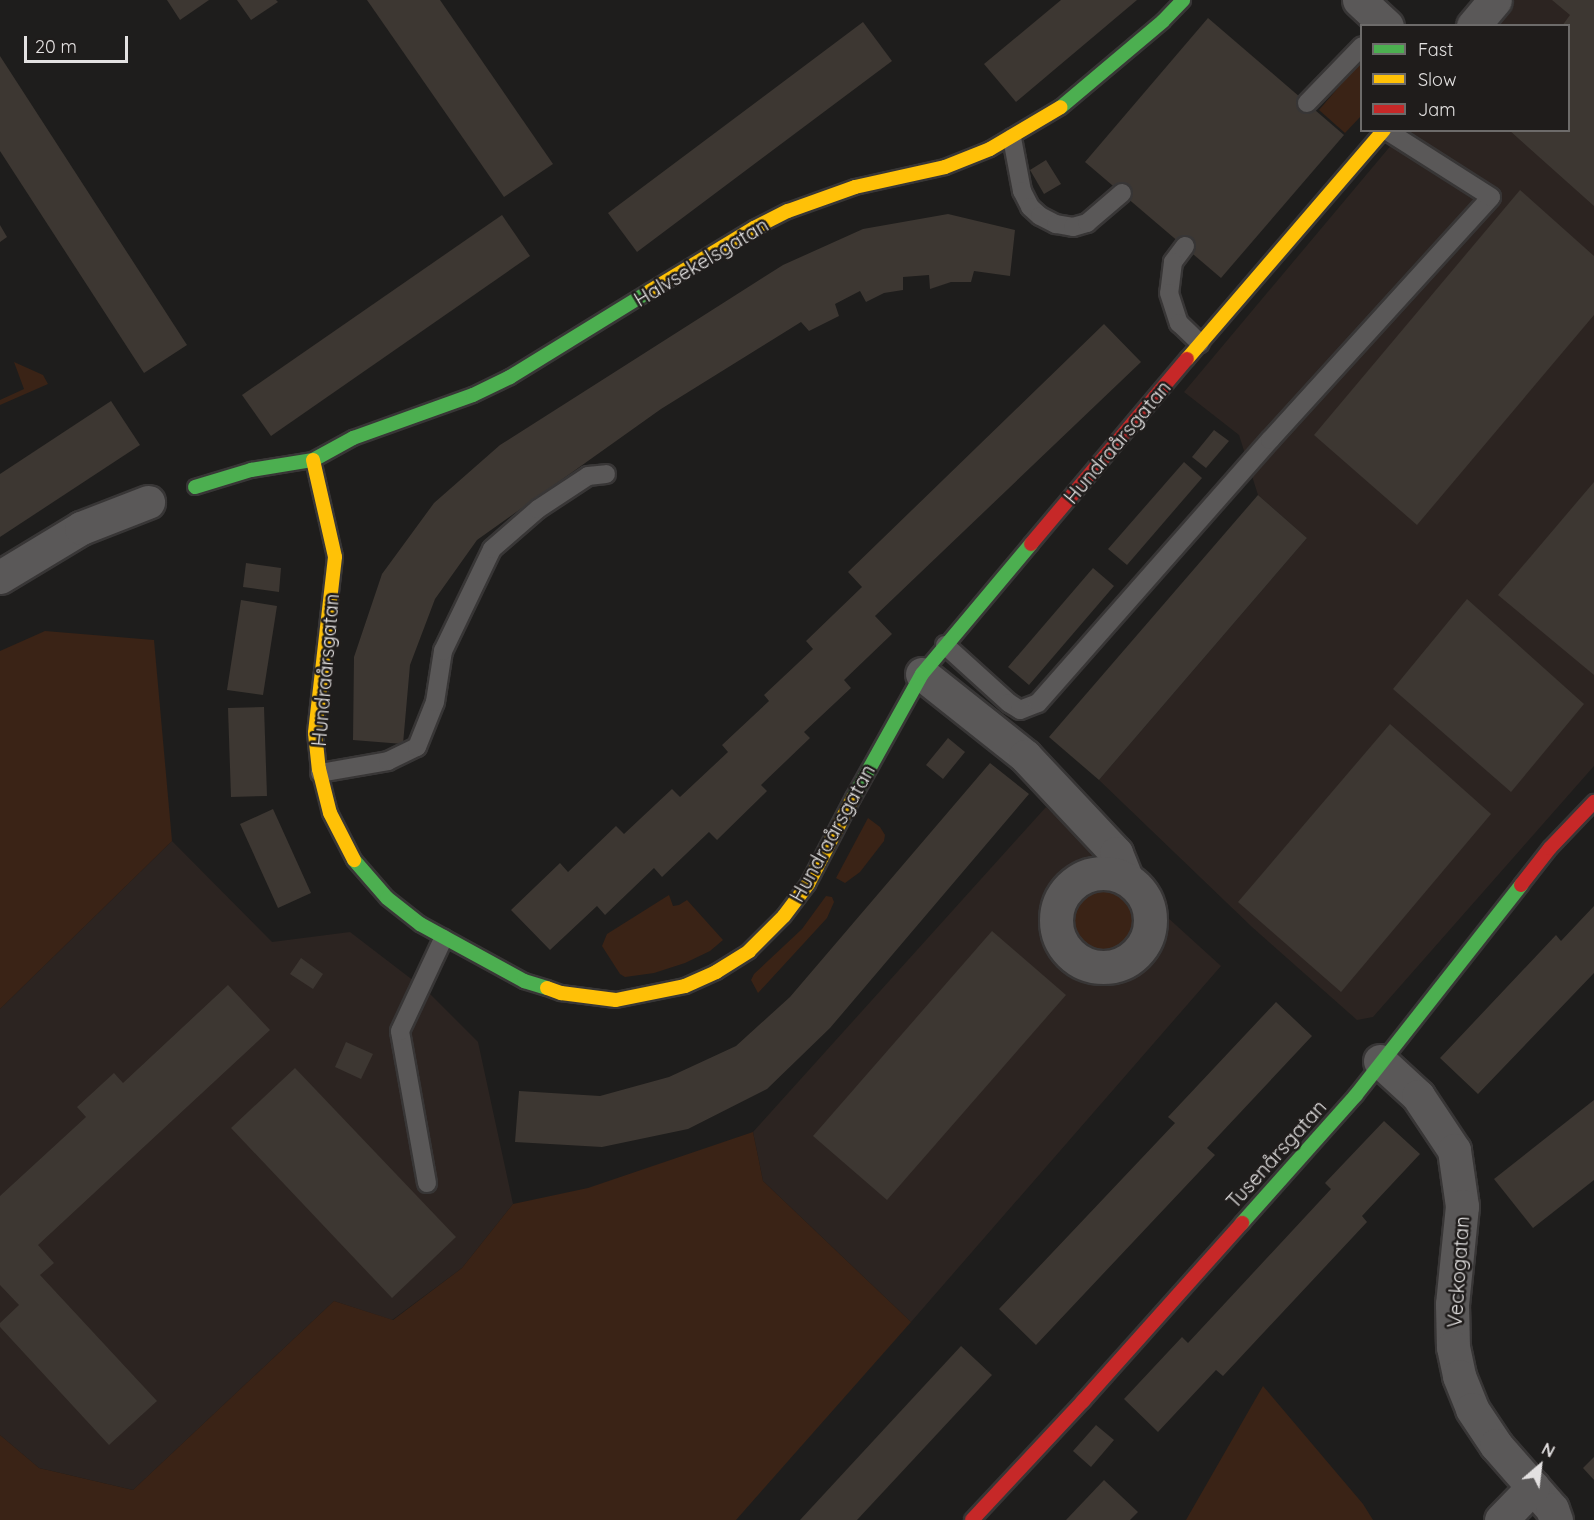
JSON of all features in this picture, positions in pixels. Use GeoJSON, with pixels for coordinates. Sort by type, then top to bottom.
{"type":"FeatureCollection","features":[{"type":"Feature","properties":{"kind":"street","name":"Halvsekelsgatan"},"geometry":{"type":"LineString","coordinates":[[195,488],[251,470],[313,460],[353,438],[473,395],[510,377],[754,228],[788,211],[855,187],[945,167],[1012,138],[1056,111],[1163,21],[1183,0]]}},
{"type":"Feature","properties":{"kind":"street"},"geometry":{"type":"LineString","coordinates":[[1359,0],[1383,24]]}},
{"type":"Feature","properties":{"kind":"street"},"geometry":{"type":"LineString","coordinates":[[1475,24],[1496,0]]}},
{"type":"Feature","properties":{"kind":"street","name":"Hundraårsgatan"},"geometry":{"type":"LineString","coordinates":[[313,460],[335,557],[315,733],[320,773],[330,813],[351,857],[387,898],[443,939],[524,981],[561,993],[616,1000],[685,986],[716,972],[748,951],[784,916],[808,884],[863,778],[922,674],[1200,343],[1383,132]]}},
{"type":"Feature","properties":{"kind":"street"},"geometry":{"type":"LineString","coordinates":[[0,578],[81,528],[148,502]]}},
{"type":"Feature","properties":{"kind":"street"},"geometry":{"type":"LineString","coordinates":[[922,674],[1025,756],[1116,853],[1126,878]]}},
{"type":"Feature","properties":{"kind":"street","name":"Tusenårsgatan"},"geometry":{"type":"LineString","coordinates":[[972,1520],[1083,1401],[1356,1095],[1380,1061],[1550,848],[1594,802]]}},
{"type":"Feature","properties":{"kind":"street","name":"Veckogatan"},"geometry":{"type":"LineString","coordinates":[[1380,1061],[1418,1096],[1455,1150],[1462,1206],[1452,1305],[1453,1347],[1459,1376],[1472,1409],[1496,1445],[1552,1509],[1556,1520]]}},
{"type":"Feature","properties":{"kind":"street"},"geometry":{"type":"LineString","coordinates":[[1501,1520],[1533,1487]]}},
{"type":"Feature","properties":{"kind":"lane"},"geometry":{"type":"LineString","coordinates":[[1306,102],[1360,48]]}},
{"type":"Feature","properties":{"kind":"lane"},"geometry":{"type":"LineString","coordinates":[[945,645],[1009,703],[1020,710],[1038,703],[1270,440],[1491,198],[1388,132]]}},
{"type":"Feature","properties":{"kind":"lane"},"geometry":{"type":"LineString","coordinates":[[1012,138],[1022,191],[1030,207],[1040,216],[1056,224],[1073,227],[1087,223],[1122,193]]}},
{"type":"Feature","properties":{"kind":"lane"},"geometry":{"type":"LineString","coordinates":[[1185,246],[1173,262],[1169,293],[1179,323],[1200,343]]}},
{"type":"Feature","properties":{"kind":"lane"},"geometry":{"type":"LineString","coordinates":[[320,773],[388,761],[417,747],[435,702],[443,651],[492,549],[538,508],[588,476],[606,474]]}},
{"type":"Feature","properties":{"kind":"lane"},"geometry":{"type":"LineString","coordinates":[[427,1183],[400,1031],[443,939]]}},
{"type":"Feature","properties":{"kind":"shaded area"},"geometry":{"type":"Polygon","coordinates":[[[1513,0],[1594,0],[1594,766],[1373,1017],[1357,1020],[1252,927],[1099,780],[1307,538],[1258,495],[1239,435],[1184,392],[1402,132],[1570,132],[1570,24],[1493,24],[1513,0]]]}},
{"type":"Feature","properties":{"kind":"shaded area"},"geometry":{"type":"Polygon","coordinates":[[[1360,62],[1360,117],[1345,133],[1319,110],[1360,62]]]}},
{"type":"Feature","properties":{"kind":"shaded area"},"geometry":{"type":"Polygon","coordinates":[[[14,362],[43,375],[48,384],[0,405],[0,400],[24,389],[14,362]]]}},
{"type":"Feature","properties":{"kind":"shaded area"},"geometry":{"type":"Polygon","coordinates":[[[45,631],[154,640],[172,841],[0,1009],[0,651],[45,631]]]}},
{"type":"Feature","properties":{"kind":"shaded area"},"geometry":{"type":"Polygon","coordinates":[[[1046,807],[1221,966],[911,1322],[763,1181],[753,1132],[1046,807]]]}},
{"type":"Feature","properties":{"kind":"shaded area"},"geometry":{"type":"Polygon","coordinates":[[[868,818],[880,827],[885,835],[884,841],[860,872],[845,883],[836,878],[868,818]]]}},
{"type":"Feature","properties":{"kind":"shaded area"},"geometry":{"type":"Polygon","coordinates":[[[172,841],[272,942],[350,932],[427,991],[478,1042],[513,1204],[462,1268],[392,1320],[334,1301],[133,1490],[39,1468],[0,1435],[0,1009],[172,841]]]}},
{"type":"Feature","properties":{"kind":"shaded area"},"geometry":{"type":"Polygon","coordinates":[[[1108,881],[1124,888],[1135,905],[1135,926],[1128,940],[1118,947],[1096,952],[1079,943],[1075,937],[1073,919],[1078,902],[1088,888],[1108,881]]]}},
{"type":"Feature","properties":{"kind":"shaded area"},"geometry":{"type":"Polygon","coordinates":[[[669,895],[673,906],[687,900],[723,940],[710,951],[685,963],[654,973],[625,977],[620,974],[602,946],[607,934],[669,895]]]}},
{"type":"Feature","properties":{"kind":"shaded area"},"geometry":{"type":"Polygon","coordinates":[[[826,896],[832,897],[834,902],[827,918],[758,993],[751,980],[754,974],[802,929],[826,896]]]}},
{"type":"Feature","properties":{"kind":"shaded area"},"geometry":{"type":"Polygon","coordinates":[[[753,1132],[763,1181],[911,1322],[736,1520],[0,1520],[0,1435],[39,1468],[133,1490],[334,1301],[393,1320],[462,1268],[513,1204],[588,1188],[753,1132]]]}},
{"type":"Feature","properties":{"kind":"shaded area"},"geometry":{"type":"Polygon","coordinates":[[[1263,1386],[1363,1504],[1373,1520],[1186,1520],[1263,1386]]]}},
{"type":"Feature","properties":{"kind":"building"},"geometry":{"type":"Polygon","coordinates":[[[167,0],[209,0],[180,20],[167,0]]]}},
{"type":"Feature","properties":{"kind":"building"},"geometry":{"type":"Polygon","coordinates":[[[237,0],[276,0],[278,2],[251,20],[237,0]]]}},
{"type":"Feature","properties":{"kind":"building"},"geometry":{"type":"Polygon","coordinates":[[[367,0],[440,0],[553,164],[504,197],[367,0]]]}},
{"type":"Feature","properties":{"kind":"building"},"geometry":{"type":"Polygon","coordinates":[[[1061,0],[1137,0],[1016,102],[984,64],[1061,0]]]}},
{"type":"Feature","properties":{"kind":"building"},"geometry":{"type":"Polygon","coordinates":[[[1552,0],[1594,0],[1594,206],[1511,132],[1570,132],[1570,24],[1563,24],[1570,15],[1552,0]]]}},
{"type":"Feature","properties":{"kind":"building"},"geometry":{"type":"Polygon","coordinates":[[[1208,18],[1344,135],[1221,278],[1085,162],[1208,18]]]}},
{"type":"Feature","properties":{"kind":"building"},"geometry":{"type":"Polygon","coordinates":[[[863,22],[892,61],[637,252],[608,213],[863,22]]]}},
{"type":"Feature","properties":{"kind":"building"},"geometry":{"type":"Polygon","coordinates":[[[0,56],[187,345],[144,373],[0,151],[0,56]]]}},
{"type":"Feature","properties":{"kind":"building"},"geometry":{"type":"Polygon","coordinates":[[[1046,160],[1061,184],[1044,194],[1030,170],[1046,160]]]}},
{"type":"Feature","properties":{"kind":"building"},"geometry":{"type":"Polygon","coordinates":[[[1520,190],[1594,256],[1594,315],[1417,525],[1314,435],[1520,190]]]}},
{"type":"Feature","properties":{"kind":"building"},"geometry":{"type":"Polygon","coordinates":[[[948,214],[1015,230],[1010,276],[974,271],[971,282],[951,282],[930,289],[929,275],[903,277],[903,290],[884,293],[866,302],[860,291],[835,304],[839,316],[809,331],[801,322],[661,409],[477,540],[435,599],[410,665],[403,744],[353,740],[354,657],[382,574],[434,503],[500,445],[783,265],[863,229],[948,214]]]}},
{"type":"Feature","properties":{"kind":"building"},"geometry":{"type":"Polygon","coordinates":[[[502,215],[530,256],[271,436],[242,395],[502,215]]]}},
{"type":"Feature","properties":{"kind":"building"},"geometry":{"type":"Polygon","coordinates":[[[0,225],[7,237],[0,242],[0,225]]]}},
{"type":"Feature","properties":{"kind":"building"},"geometry":{"type":"Polygon","coordinates":[[[1104,324],[1141,362],[875,616],[892,634],[844,680],[851,688],[804,732],[810,738],[761,785],[767,791],[717,840],[709,832],[662,877],[654,868],[605,915],[597,906],[550,950],[511,910],[560,863],[568,872],[616,826],[624,834],[672,789],[680,797],[728,752],[722,745],[769,701],[764,695],[813,649],[806,641],[862,587],[848,572],[1104,324]]]}},
{"type":"Feature","properties":{"kind":"building"},"geometry":{"type":"Polygon","coordinates":[[[111,401],[140,445],[0,537],[0,474],[111,401]]]}},
{"type":"Feature","properties":{"kind":"building"},"geometry":{"type":"Polygon","coordinates":[[[1214,430],[1229,441],[1206,468],[1192,457],[1214,430]]]}},
{"type":"Feature","properties":{"kind":"building"},"geometry":{"type":"Polygon","coordinates":[[[1184,462],[1202,478],[1127,565],[1108,549],[1184,462]]]}},
{"type":"Feature","properties":{"kind":"building"},"geometry":{"type":"Polygon","coordinates":[[[1594,482],[1594,675],[1498,595],[1594,482]]]}},
{"type":"Feature","properties":{"kind":"building"},"geometry":{"type":"Polygon","coordinates":[[[1258,495],[1307,538],[1099,780],[1049,737],[1258,495]]]}},
{"type":"Feature","properties":{"kind":"building"},"geometry":{"type":"Polygon","coordinates":[[[246,563],[281,568],[279,592],[243,587],[246,563]]]}},
{"type":"Feature","properties":{"kind":"building"},"geometry":{"type":"Polygon","coordinates":[[[1093,568],[1114,586],[1029,685],[1008,667],[1093,568]]]}},
{"type":"Feature","properties":{"kind":"building"},"geometry":{"type":"Polygon","coordinates":[[[1467,599],[1584,704],[1511,792],[1393,689],[1467,599]]]}},
{"type":"Feature","properties":{"kind":"building"},"geometry":{"type":"Polygon","coordinates":[[[241,600],[277,606],[263,695],[227,690],[241,600]]]}},
{"type":"Feature","properties":{"kind":"building"},"geometry":{"type":"Polygon","coordinates":[[[264,707],[267,796],[231,797],[228,708],[264,707]]]}},
{"type":"Feature","properties":{"kind":"building"},"geometry":{"type":"Polygon","coordinates":[[[1390,724],[1491,814],[1341,992],[1238,902],[1390,724]]]}},
{"type":"Feature","properties":{"kind":"building"},"geometry":{"type":"Polygon","coordinates":[[[948,738],[965,752],[943,779],[926,765],[948,738]]]}},
{"type":"Feature","properties":{"kind":"building"},"geometry":{"type":"Polygon","coordinates":[[[990,763],[1029,794],[830,1028],[767,1089],[688,1129],[602,1147],[515,1142],[519,1091],[600,1096],[669,1077],[736,1046],[790,997],[990,763]]]}},
{"type":"Feature","properties":{"kind":"building"},"geometry":{"type":"Polygon","coordinates":[[[273,809],[311,893],[278,908],[240,824],[273,809]]]}},
{"type":"Feature","properties":{"kind":"building"},"geometry":{"type":"Polygon","coordinates":[[[1594,906],[1594,973],[1478,1094],[1440,1058],[1556,935],[1561,941],[1594,906]]]}},
{"type":"Feature","properties":{"kind":"building"},"geometry":{"type":"Polygon","coordinates":[[[992,931],[1066,995],[887,1200],[813,1136],[992,931]]]}},
{"type":"Feature","properties":{"kind":"building"},"geometry":{"type":"Polygon","coordinates":[[[301,958],[323,974],[313,989],[290,974],[301,958]]]}},
{"type":"Feature","properties":{"kind":"building"},"geometry":{"type":"Polygon","coordinates":[[[228,985],[270,1030],[38,1245],[54,1263],[40,1275],[157,1401],[109,1445],[0,1327],[0,1323],[19,1305],[0,1285],[0,1196],[86,1117],[77,1107],[114,1073],[123,1083],[228,985]]]}},
{"type":"Feature","properties":{"kind":"building"},"geometry":{"type":"Polygon","coordinates":[[[1276,1002],[1312,1036],[1207,1148],[1215,1155],[1036,1345],[999,1309],[1175,1123],[1168,1117],[1276,1002]]]}},
{"type":"Feature","properties":{"kind":"building"},"geometry":{"type":"Polygon","coordinates":[[[346,1042],[373,1054],[361,1079],[335,1067],[346,1042]]]}},
{"type":"Feature","properties":{"kind":"building"},"geometry":{"type":"Polygon","coordinates":[[[295,1068],[456,1237],[392,1298],[231,1128],[295,1068]]]}},
{"type":"Feature","properties":{"kind":"building"},"geometry":{"type":"Polygon","coordinates":[[[1594,1100],[1594,1180],[1533,1228],[1494,1179],[1594,1100]]]}},
{"type":"Feature","properties":{"kind":"building"},"geometry":{"type":"Polygon","coordinates":[[[1384,1121],[1420,1154],[1362,1216],[1367,1222],[1223,1376],[1216,1370],[1158,1432],[1124,1399],[1182,1337],[1188,1343],[1331,1189],[1325,1183],[1384,1121]]]}},
{"type":"Feature","properties":{"kind":"building"},"geometry":{"type":"Polygon","coordinates":[[[961,1346],[992,1375],[857,1520],[800,1520],[961,1346]]]}},
{"type":"Feature","properties":{"kind":"building"},"geometry":{"type":"Polygon","coordinates":[[[1096,1425],[1114,1440],[1091,1467],[1073,1451],[1096,1425]]]}},
{"type":"Feature","properties":{"kind":"building"},"geometry":{"type":"Polygon","coordinates":[[[1594,1457],[1594,1480],[1583,1468],[1594,1457]]]}},
{"type":"Feature","properties":{"kind":"building"},"geometry":{"type":"Polygon","coordinates":[[[1104,1480],[1138,1512],[1130,1520],[1066,1520],[1104,1480]]]}},
{"type":"Feature","properties":{"kind":"traffic: fast"},"geometry":{"type":"LineString","coordinates":[[1061,107],[1163,21],[1183,0]]}},
{"type":"Feature","properties":{"kind":"traffic: fast"},"geometry":{"type":"LineString","coordinates":[[195,487],[251,470],[313,460],[353,438],[473,395],[510,377],[650,291]]}},
{"type":"Feature","properties":{"kind":"traffic: fast"},"geometry":{"type":"LineString","coordinates":[[853,798],[922,674],[1031,544]]}},
{"type":"Feature","properties":{"kind":"traffic: fast"},"geometry":{"type":"LineString","coordinates":[[354,860],[387,898],[420,924],[524,981],[547,988]]}},
{"type":"Feature","properties":{"kind":"traffic: fast"},"geometry":{"type":"LineString","coordinates":[[1242,1223],[1356,1095],[1521,885]]}},
{"type":"Feature","properties":{"kind":"traffic: slow"},"geometry":{"type":"LineString","coordinates":[[650,291],[754,228],[788,211],[855,187],[945,167],[990,149],[1061,107]]}},
{"type":"Feature","properties":{"kind":"traffic: slow"},"geometry":{"type":"LineString","coordinates":[[1187,359],[1382,132]]}},
{"type":"Feature","properties":{"kind":"traffic: slow"},"geometry":{"type":"LineString","coordinates":[[313,460],[335,557],[315,733],[319,769],[330,813],[354,860]]}},
{"type":"Feature","properties":{"kind":"traffic: slow"},"geometry":{"type":"LineString","coordinates":[[547,988],[561,993],[616,1000],[685,986],[716,972],[749,951],[784,916],[808,884],[853,798]]}},
{"type":"Feature","properties":{"kind":"traffic: jam"},"geometry":{"type":"LineString","coordinates":[[1031,544],[1187,359]]}},
{"type":"Feature","properties":{"kind":"traffic: jam"},"geometry":{"type":"LineString","coordinates":[[1521,885],[1550,848],[1594,802]]}},
{"type":"Feature","properties":{"kind":"traffic: jam"},"geometry":{"type":"LineString","coordinates":[[972,1520],[1083,1401],[1242,1223]]}}]}
